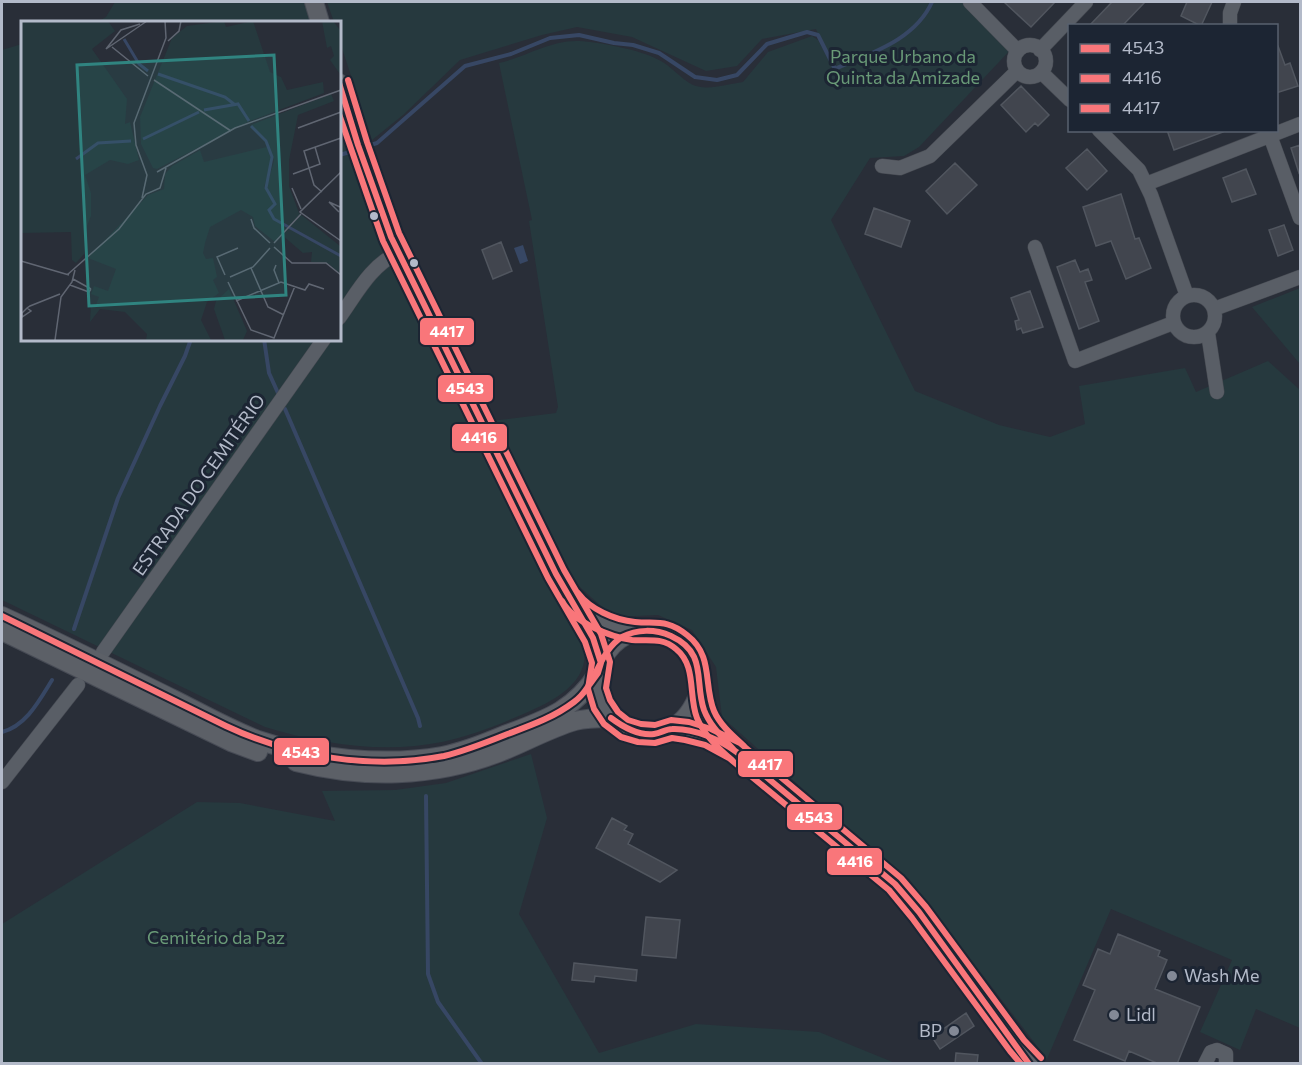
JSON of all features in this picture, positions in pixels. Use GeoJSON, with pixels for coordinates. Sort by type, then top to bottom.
{"type":"FeatureCollection","features":[{"type":"Feature","properties":{"kind":"main road"},"geometry":{"type":"LineString","coordinates":[[314,2],[320,21]]}},
{"type":"Feature","properties":{"kind":"main road"},"geometry":{"type":"LineString","coordinates":[[340,86],[387,228],[556,574],[593,638],[599,668],[597,689],[611,718],[624,728],[639,733],[656,734],[671,729],[685,719],[695,706],[700,690]]}},
{"type":"Feature","properties":{"kind":"main road"},"geometry":{"type":"LineString","coordinates":[[572,601],[598,621],[638,631]]}},
{"type":"Feature","properties":{"kind":"main road"},"geometry":{"type":"LineString","coordinates":[[2,615],[236,730],[274,745],[330,757],[409,759],[443,756],[476,746],[554,715],[577,700],[599,668],[606,652],[626,635],[652,630],[666,633],[684,644],[697,662],[700,690],[708,721],[734,750],[895,884],[919,912],[1029,1064]]}},
{"type":"Feature","properties":{"kind":"main road"},"geometry":{"type":"LineString","coordinates":[[2,631],[231,742],[277,758],[331,770],[392,774],[446,769],[500,753],[575,721],[611,718]]}},
{"type":"Feature","properties":{"kind":"main road"},"geometry":{"type":"LineString","coordinates":[[671,729],[708,737],[734,750]]}},
{"type":"Feature","properties":{"kind":"main road"},"geometry":{"type":"LineString","coordinates":[[1017,1046],[1034,1064]]}},
{"type":"Feature","properties":{"kind":"street"},"geometry":{"type":"LineString","coordinates":[[970,2],[1018,51]]}},
{"type":"Feature","properties":{"kind":"street"},"geometry":{"type":"LineString","coordinates":[[1041,50],[1086,2]]}},
{"type":"Feature","properties":{"kind":"street"},"geometry":{"type":"LineString","coordinates":[[1230,24],[1230,13],[1234,2]]}},
{"type":"Feature","properties":{"kind":"street"},"geometry":{"type":"LineString","coordinates":[[1029,45],[1041,50],[1046,61],[1041,72],[1031,77],[1024,76],[1017,71],[1014,62],[1018,51],[1029,45]]}},
{"type":"Feature","properties":{"kind":"street"},"geometry":{"type":"LineString","coordinates":[[882,166],[900,168],[930,156],[1017,71]]}},
{"type":"Feature","properties":{"kind":"street"},"geometry":{"type":"LineString","coordinates":[[1041,72],[1068,98]]}},
{"type":"Feature","properties":{"kind":"street"},"geometry":{"type":"LineString","coordinates":[[1278,131],[1300,124]]}},
{"type":"Feature","properties":{"kind":"street"},"geometry":{"type":"LineString","coordinates":[[1101,132],[1139,170],[1187,296]]}},
{"type":"Feature","properties":{"kind":"street"},"geometry":{"type":"LineString","coordinates":[[1146,184],[1269,134],[1300,218]]}},
{"type":"Feature","properties":{"kind":"street"},"geometry":{"type":"LineString","coordinates":[[1035,247],[1075,361],[1173,323]]}},
{"type":"Feature","properties":{"kind":"street"},"geometry":{"type":"LineString","coordinates":[[340,317],[374,268],[399,252]]}},
{"type":"Feature","properties":{"kind":"street"},"geometry":{"type":"LineString","coordinates":[[1214,309],[1300,277]]}},
{"type":"Feature","properties":{"kind":"street"},"geometry":{"type":"LineString","coordinates":[[1187,296],[1204,297],[1214,309],[1213,326],[1201,337],[1184,336],[1173,323],[1172,315],[1175,306],[1187,296]]}},
{"type":"Feature","properties":{"kind":"street"},"geometry":{"type":"LineString","coordinates":[[1208,333],[1217,392]]}},
{"type":"Feature","properties":{"kind":"street","name":"ESTRADA DO CEMITÉRIO"},"geometry":{"type":"LineString","coordinates":[[103,652],[323,340]]}},
{"type":"Feature","properties":{"kind":"street"},"geometry":{"type":"LineString","coordinates":[[2,782],[78,685]]}},
{"type":"Feature","properties":{"kind":"street"},"geometry":{"type":"LineString","coordinates":[[1206,1064],[1211,1052],[1217,1050],[1226,1054],[1226,1064]]}},
{"type":"Feature","properties":{"kind":"green space"},"geometry":{"type":"Polygon","coordinates":[[[115,2],[305,2],[312,21],[99,21],[106,17],[115,2]]]}},
{"type":"Feature","properties":{"kind":"green space","name":"Parque Urbano da Quinta da Amizade"},"geometry":{"type":"Polygon","coordinates":[[[327,2],[982,2],[977,8],[1014,46],[919,147],[904,156],[870,158],[831,220],[915,391],[999,425],[1050,437],[1085,424],[1079,386],[1185,368],[1196,392],[1268,361],[1300,390],[1300,1028],[1256,1009],[1240,1050],[1200,1032],[1232,960],[1111,909],[1047,1059],[909,879],[840,822],[722,717],[716,667],[692,630],[658,615],[613,617],[570,578],[491,421],[556,413],[558,407],[529,221],[532,220],[499,63],[558,43],[579,41],[620,47],[651,56],[693,85],[711,87],[743,82],[768,52],[812,36],[818,40],[829,60],[816,29],[762,39],[737,66],[706,71],[632,37],[577,27],[542,35],[460,60],[403,115],[372,140],[340,42],[340,21],[334,21],[327,2]]]}},
{"type":"Feature","properties":{"kind":"green space"},"geometry":{"type":"Polygon","coordinates":[[[21,44],[21,340],[340,340],[340,109],[558,586],[561,609],[581,640],[584,662],[570,687],[545,704],[528,712],[475,733],[442,742],[375,747],[330,742],[265,727],[2,600],[2,50],[21,44]]]}},
{"type":"Feature","properties":{"kind":"green space"},"geometry":{"type":"Polygon","coordinates":[[[1300,288],[1300,364],[1252,307],[1300,288]]]}},
{"type":"Feature","properties":{"kind":"green space","name":"Cemitério da Paz"},"geometry":{"type":"Polygon","coordinates":[[[531,754],[547,818],[519,914],[599,1053],[696,1024],[819,1032],[895,1063],[2,1063],[2,924],[197,802],[240,803],[335,821],[322,791],[395,790],[446,783],[531,754]]]}},
{"type":"Feature","properties":{"kind":"water"},"geometry":{"type":"Polygon","coordinates":[[[523,245],[528,261],[520,264],[514,248],[523,245]]]}},
{"type":"Feature","properties":{"kind":"building"},"geometry":{"type":"Polygon","coordinates":[[[1004,2],[1055,2],[1031,27],[1004,2]]]}},
{"type":"Feature","properties":{"kind":"building"},"geometry":{"type":"Polygon","coordinates":[[[1112,2],[1145,2],[1124,24],[1091,24],[1112,2]]]}},
{"type":"Feature","properties":{"kind":"building"},"geometry":{"type":"Polygon","coordinates":[[[1187,2],[1212,2],[1202,24],[1181,16],[1187,2]]]}},
{"type":"Feature","properties":{"kind":"building"},"geometry":{"type":"Polygon","coordinates":[[[1278,46],[1285,65],[1290,63],[1298,86],[1278,92],[1278,46]]]}},
{"type":"Feature","properties":{"kind":"building"},"geometry":{"type":"Polygon","coordinates":[[[1021,86],[1049,115],[1038,126],[1035,123],[1026,132],[1001,105],[1021,86]]]}},
{"type":"Feature","properties":{"kind":"building"},"geometry":{"type":"Polygon","coordinates":[[[1168,132],[1223,132],[1174,150],[1168,132]]]}},
{"type":"Feature","properties":{"kind":"building"},"geometry":{"type":"Polygon","coordinates":[[[1300,145],[1300,172],[1299,173],[1291,148],[1300,145]]]}},
{"type":"Feature","properties":{"kind":"building"},"geometry":{"type":"Polygon","coordinates":[[[1087,149],[1107,171],[1087,190],[1066,168],[1087,149]]]}},
{"type":"Feature","properties":{"kind":"building"},"geometry":{"type":"Polygon","coordinates":[[[955,163],[977,185],[947,214],[926,191],[955,163]]]}},
{"type":"Feature","properties":{"kind":"building"},"geometry":{"type":"Polygon","coordinates":[[[1246,169],[1256,194],[1232,202],[1223,178],[1246,169]]]}},
{"type":"Feature","properties":{"kind":"building"},"geometry":{"type":"Polygon","coordinates":[[[1121,194],[1135,239],[1139,238],[1151,268],[1126,279],[1111,241],[1096,246],[1083,207],[1121,194]]]}},
{"type":"Feature","properties":{"kind":"building"},"geometry":{"type":"Polygon","coordinates":[[[874,208],[910,221],[901,247],[865,234],[874,208]]]}},
{"type":"Feature","properties":{"kind":"building"},"geometry":{"type":"Polygon","coordinates":[[[1284,225],[1293,250],[1278,256],[1269,230],[1284,225]]]}},
{"type":"Feature","properties":{"kind":"building"},"geometry":{"type":"Polygon","coordinates":[[[501,242],[512,271],[493,279],[482,250],[501,242]]]}},
{"type":"Feature","properties":{"kind":"building"},"geometry":{"type":"Polygon","coordinates":[[[1075,260],[1080,272],[1088,269],[1092,280],[1085,282],[1099,321],[1079,329],[1057,267],[1075,260]]]}},
{"type":"Feature","properties":{"kind":"building"},"geometry":{"type":"Polygon","coordinates":[[[1030,291],[1043,327],[1023,333],[1021,328],[1017,330],[1015,321],[1019,320],[1011,298],[1030,291]]]}},
{"type":"Feature","properties":{"kind":"building"},"geometry":{"type":"Polygon","coordinates":[[[612,818],[627,826],[624,830],[633,834],[628,844],[677,870],[660,882],[596,848],[612,818]]]}},
{"type":"Feature","properties":{"kind":"building"},"geometry":{"type":"Polygon","coordinates":[[[646,917],[680,920],[676,958],[642,955],[646,917]]]}},
{"type":"Feature","properties":{"kind":"building","name":"Lidl"},"geometry":{"type":"Polygon","coordinates":[[[1118,934],[1160,951],[1158,956],[1167,960],[1155,989],[1200,1007],[1177,1064],[1159,1064],[1129,1051],[1125,1061],[1074,1040],[1095,990],[1083,985],[1098,949],[1110,954],[1118,934]]]}},
{"type":"Feature","properties":{"kind":"building"},"geometry":{"type":"Polygon","coordinates":[[[574,963],[637,970],[636,981],[595,976],[594,982],[572,980],[574,963]]]}},
{"type":"Feature","properties":{"kind":"building"},"geometry":{"type":"Polygon","coordinates":[[[966,1013],[974,1026],[940,1049],[932,1037],[966,1013]]]}},
{"type":"Feature","properties":{"kind":"building"},"geometry":{"type":"Polygon","coordinates":[[[956,1053],[978,1055],[977,1064],[955,1064],[956,1053]]]}},
{"type":"Feature","properties":{"kind":"waterway"},"geometry":{"type":"LineString","coordinates":[[364,147],[377,143],[465,66],[511,54],[550,38],[579,35],[633,45],[659,53],[695,77],[717,80],[737,75],[767,44],[807,32],[818,35],[835,69],[877,51],[903,36],[915,26],[932,2]]}},
{"type":"Feature","properties":{"kind":"waterway"},"geometry":{"type":"LineString","coordinates":[[340,155],[354,151]]}},
{"type":"Feature","properties":{"kind":"waterway"},"geometry":{"type":"LineString","coordinates":[[74,629],[118,498],[191,340]]}},
{"type":"Feature","properties":{"kind":"waterway"},"geometry":{"type":"LineString","coordinates":[[264,340],[269,373],[278,393]]}},
{"type":"Feature","properties":{"kind":"waterway"},"geometry":{"type":"LineString","coordinates":[[285,409],[420,726]]}},
{"type":"Feature","properties":{"kind":"waterway"},"geometry":{"type":"LineString","coordinates":[[2,732],[11,729],[25,718],[52,680]]}},
{"type":"Feature","properties":{"kind":"waterway"},"geometry":{"type":"LineString","coordinates":[[426,796],[428,974],[438,1002],[482,1064]]}},
{"type":"Feature","properties":{"kind":"transit line","name":"4417"},"geometry":{"type":"LineString","coordinates":[[348,80],[399,233],[564,570],[601,634],[610,662],[606,688],[618,712],[628,720],[641,724],[655,725],[671,720],[689,722],[711,729],[740,743],[901,878],[926,907],[1024,1040],[1041,1058]]}},
{"type":"Feature","properties":{"kind":"transit line","name":"4543"},"geometry":{"type":"LineString","coordinates":[[340,86],[391,237],[556,574],[593,638],[601,663],[598,673],[590,684]]}},
{"type":"Feature","properties":{"kind":"transit line","name":"4416"},"geometry":{"type":"LineString","coordinates":[[340,117],[383,241],[548,578],[585,642],[592,663],[588,689],[594,709],[604,724],[621,737],[638,742],[655,743],[672,738],[685,740],[705,745],[729,758],[889,890],[1021,1064]]}},
{"type":"Feature","properties":{"kind":"transit line","name":"4417"},"geometry":{"type":"LineString","coordinates":[[578,593],[596,609],[611,616],[627,621],[668,624],[687,635],[695,643],[705,661],[714,711],[727,730],[744,746]]}},
{"type":"Feature","properties":{"kind":"transit line","name":"4416"},"geometry":{"type":"LineString","coordinates":[[562,601],[574,616],[603,632],[632,640],[660,641],[676,649],[683,656],[690,672],[694,709],[703,730],[732,760]]}},
{"type":"Feature","properties":{"kind":"transit line","name":"4543"},"geometry":{"type":"LineString","coordinates":[[2,616],[251,737],[305,753],[333,758],[389,762],[444,756],[475,747],[532,725],[558,713],[582,695],[608,651],[622,637],[634,632],[646,631],[671,636],[683,643],[695,659],[704,710],[717,732],[734,750],[895,884],[919,912],[1029,1064]]}},
{"type":"Feature","properties":{"kind":"transit line","name":"4543"},"geometry":{"type":"LineString","coordinates":[[611,718],[626,728],[642,734],[654,734],[672,729],[689,730],[715,739],[738,753]]}},
{"type":"Feature","properties":{"kind":"place","name":"Wash Me"},"geometry":{"type":"Point","coordinates":[1172,976]}},
{"type":"Feature","properties":{"kind":"place","name":"Lidl"},"geometry":{"type":"Point","coordinates":[1114,1015]}},
{"type":"Feature","properties":{"kind":"place","name":"BP"},"geometry":{"type":"Point","coordinates":[954,1031]}}]}
